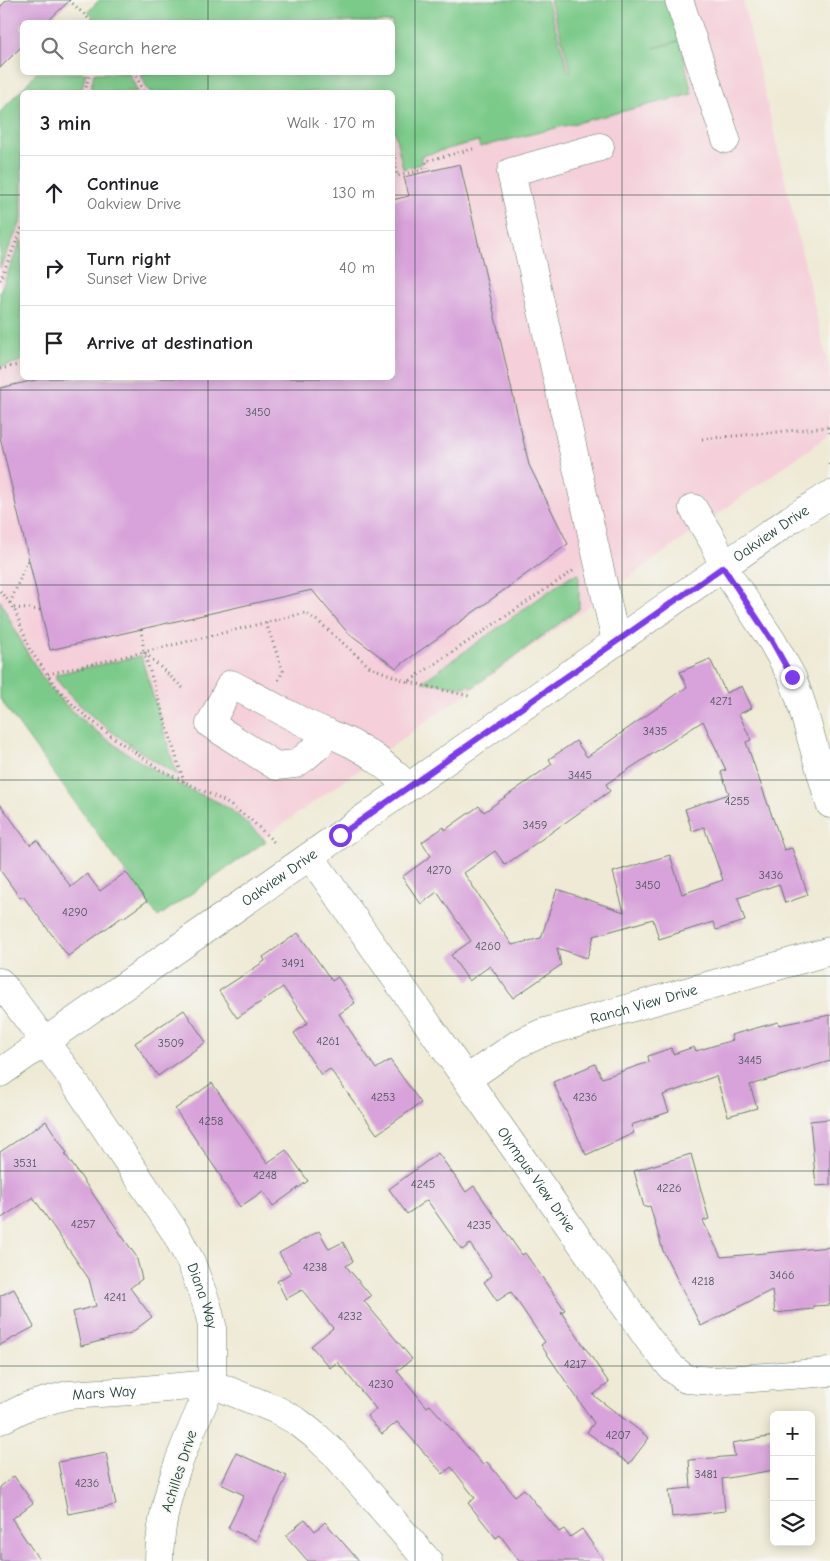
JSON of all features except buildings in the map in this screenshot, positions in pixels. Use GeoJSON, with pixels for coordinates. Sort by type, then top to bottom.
{"type":"FeatureCollection","features":[{"type":"Feature","properties":{"kind":"street"},"geometry":{"type":"LineString","coordinates":[[680,0],[726,139]]}},
{"type":"Feature","properties":{"kind":"street"},"geometry":{"type":"LineString","coordinates":[[600,147],[511,172],[616,642]]}},
{"type":"Feature","properties":{"kind":"street","name":"Oakview Drive"},"geometry":{"type":"LineString","coordinates":[[0,1073],[791,519],[830,495]]}},
{"type":"Feature","properties":{"kind":"street"},"geometry":{"type":"LineString","coordinates":[[693,508],[714,543],[723,567],[772,641],[792,677],[830,804]]}},
{"type":"Feature","properties":{"kind":"street"},"geometry":{"type":"LineString","coordinates":[[327,732],[357,746],[381,762],[409,786]]}},
{"type":"Feature","properties":{"kind":"street","name":"Olympus View Drive"},"geometry":{"type":"LineString","coordinates":[[310,856],[649,1340],[672,1368],[686,1378],[714,1382],[830,1372]]}},
{"type":"Feature","properties":{"kind":"street","name":"Ranch View Drive"},"geometry":{"type":"LineString","coordinates":[[467,1079],[518,1044],[542,1033],[830,951]]}},
{"type":"Feature","properties":{"kind":"street","name":"Diana Way"},"geometry":{"type":"LineString","coordinates":[[0,982],[69,1074],[175,1232],[191,1262],[207,1304],[212,1325],[212,1384]]}},
{"type":"Feature","properties":{"kind":"street"},"geometry":{"type":"LineString","coordinates":[[212,1384],[277,1410],[298,1422],[317,1437],[428,1561]]}},
{"type":"Feature","properties":{"kind":"street","name":"Mars Way"},"geometry":{"type":"LineString","coordinates":[[0,1420],[28,1406],[68,1394],[212,1384]]}},
{"type":"Feature","properties":{"kind":"street","name":"Achilles Drive"},"geometry":{"type":"LineString","coordinates":[[159,1561],[166,1509],[183,1447],[212,1384]]}},
{"type":"Feature","properties":{"kind":"path"},"geometry":{"type":"LineString","coordinates":[[69,0],[90,20]]}},
{"type":"Feature","properties":{"kind":"path"},"geometry":{"type":"LineString","coordinates":[[85,90],[89,75]]}},
{"type":"Feature","properties":{"kind":"path"},"geometry":{"type":"LineString","coordinates":[[136,75],[143,90]]}},
{"type":"Feature","properties":{"kind":"path"},"geometry":{"type":"LineString","coordinates":[[395,166],[397,176],[427,169],[426,161],[473,149]]}},
{"type":"Feature","properties":{"kind":"path"},"geometry":{"type":"LineString","coordinates":[[0,280],[20,233]]}},
{"type":"Feature","properties":{"kind":"path"},"geometry":{"type":"LineString","coordinates":[[0,369],[20,364]]}},
{"type":"Feature","properties":{"kind":"path"},"geometry":{"type":"LineString","coordinates":[[702,439],[829,427],[830,433]]}},
{"type":"Feature","properties":{"kind":"path"},"geometry":{"type":"LineString","coordinates":[[10,604],[29,558]]}},
{"type":"Feature","properties":{"kind":"path"},"geometry":{"type":"LineString","coordinates":[[408,682],[574,570]]}},
{"type":"Feature","properties":{"kind":"path"},"geometry":{"type":"LineString","coordinates":[[0,591],[14,608],[30,650],[47,674],[77,709],[110,736],[161,770],[224,801],[251,820],[274,842]]}},
{"type":"Feature","properties":{"kind":"path"},"geometry":{"type":"LineString","coordinates":[[14,608],[41,610]]}},
{"type":"Feature","properties":{"kind":"path"},"geometry":{"type":"LineString","coordinates":[[47,674],[305,613],[370,667],[408,682],[468,696]]}},
{"type":"Feature","properties":{"kind":"path"},"geometry":{"type":"LineString","coordinates":[[266,623],[283,671]]}},
{"type":"Feature","properties":{"kind":"path"},"geometry":{"type":"LineString","coordinates":[[141,629],[144,652],[184,782]]}},
{"type":"Feature","properties":{"kind":"path"},"geometry":{"type":"LineString","coordinates":[[144,652],[184,689]]}},
{"type":"Feature","properties":{"kind":"shaded area"},"geometry":{"type":"Polygon","coordinates":[[[122,0],[743,0],[830,373],[830,434],[157,914],[0,700],[0,129],[20,109],[20,380],[395,380],[395,90],[40,90],[57,75],[395,75],[395,20],[367,20],[122,0]]]}},
{"type":"Feature","properties":{"kind":"green space"},"geometry":{"type":"Polygon","coordinates":[[[99,0],[547,0],[569,72],[571,71],[550,0],[674,0],[685,39],[654,48],[680,41],[692,94],[480,147],[478,141],[421,156],[421,164],[403,169],[395,134],[395,90],[148,90],[141,75],[395,75],[395,20],[97,20],[88,12],[99,0]]]}},
{"type":"Feature","properties":{"kind":"green space"},"geometry":{"type":"Polygon","coordinates":[[[34,75],[85,75],[82,90],[21,90],[34,75]]]}},
{"type":"Feature","properties":{"kind":"green space"},"geometry":{"type":"Polygon","coordinates":[[[94,75],[130,75],[137,90],[90,90],[94,75]]]}},
{"type":"Feature","properties":{"kind":"green space"},"geometry":{"type":"Polygon","coordinates":[[[20,91],[20,223],[0,268],[0,112],[20,91]]]}},
{"type":"Feature","properties":{"kind":"green space"},"geometry":{"type":"Polygon","coordinates":[[[20,243],[20,362],[0,367],[0,292],[20,243]]]}},
{"type":"Feature","properties":{"kind":"green space"},"geometry":{"type":"Polygon","coordinates":[[[579,574],[579,609],[472,688],[469,685],[465,687],[422,682],[570,576],[579,574]]]}},
{"type":"Feature","properties":{"kind":"green space"},"geometry":{"type":"Polygon","coordinates":[[[0,600],[34,664],[50,687],[72,711],[101,735],[148,767],[228,808],[266,841],[158,917],[0,699],[0,600]]]}},
{"type":"Feature","properties":{"kind":"green space"},"geometry":{"type":"Polygon","coordinates":[[[141,656],[177,775],[112,732],[82,707],[56,679],[56,674],[141,656]]]}},
{"type":"Feature","properties":{"kind":"route"},"geometry":{"type":"LineString","coordinates":[[340,835],[723,567],[772,641],[792,677]]}}]}
